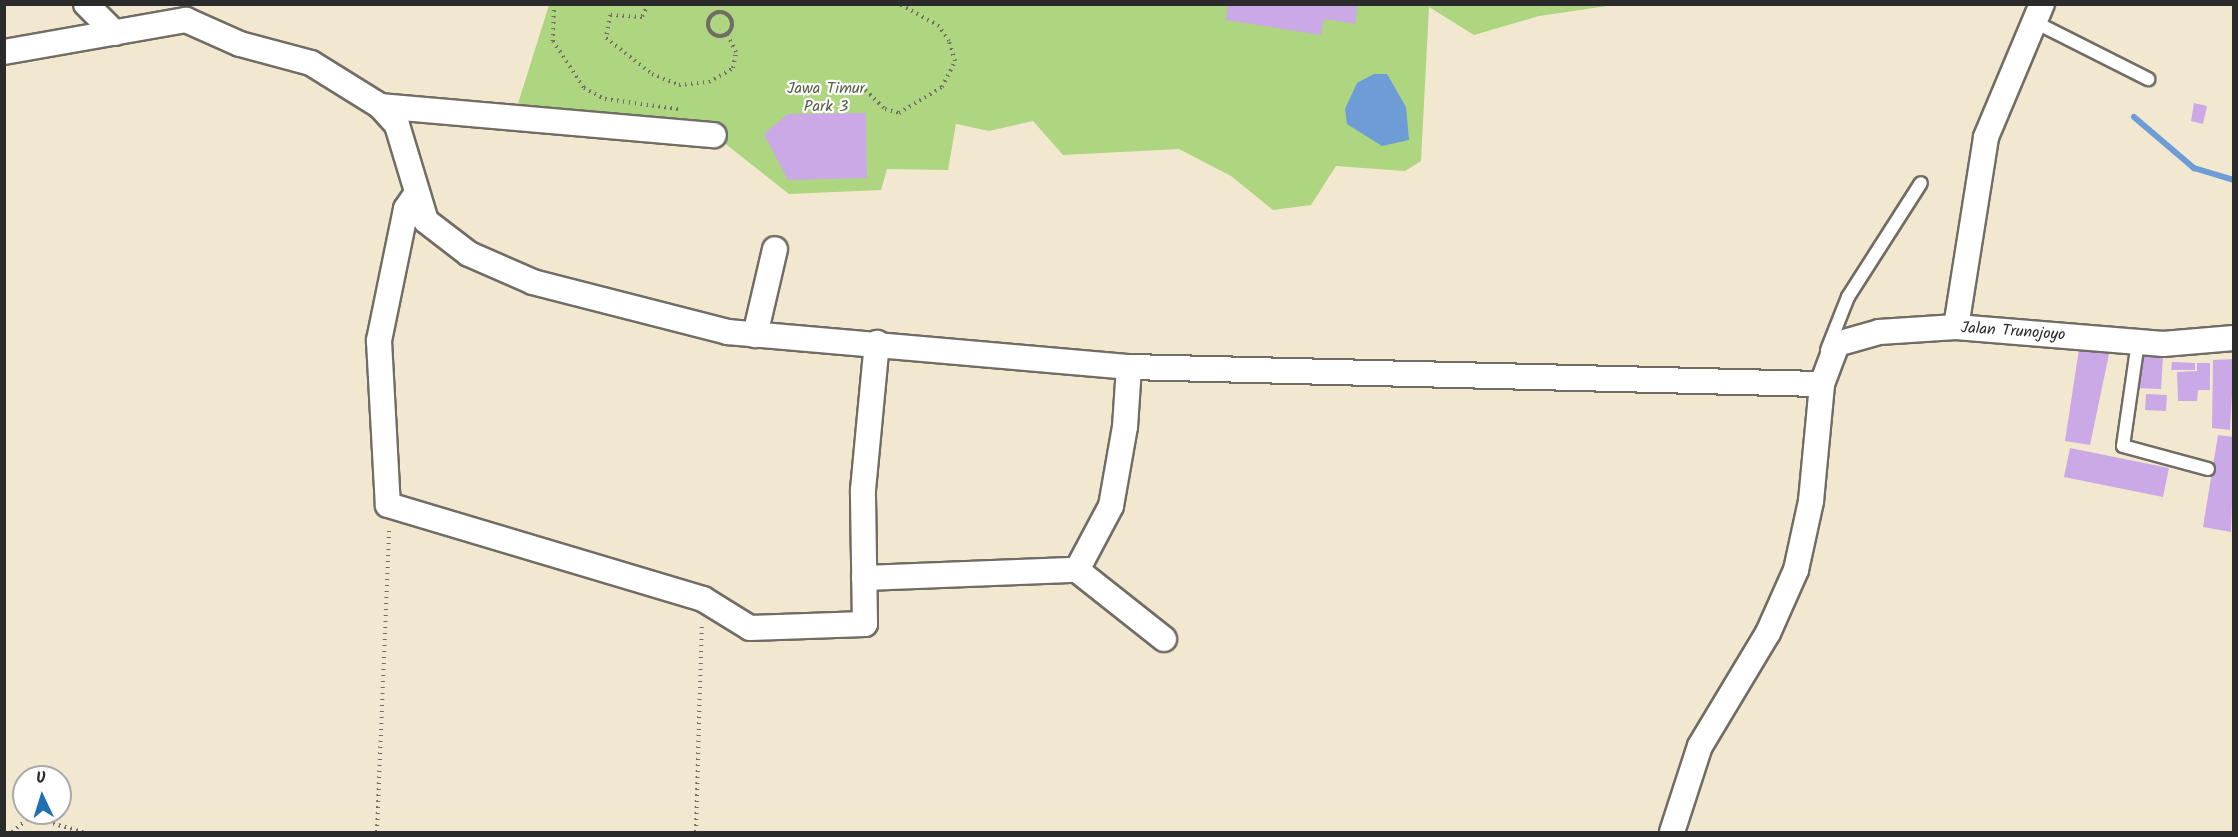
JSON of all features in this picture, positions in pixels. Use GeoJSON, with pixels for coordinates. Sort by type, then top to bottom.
{"type":"FeatureCollection","features":[{"type":"Feature","properties":{"kind":"street"},"geometry":{"type":"LineString","coordinates":[[86,4],[115,33]]}},
{"type":"Feature","properties":{"kind":"street"},"geometry":{"type":"LineString","coordinates":[[4,52],[115,33],[192,12],[240,44],[311,63],[380,106],[405,141],[420,212],[437,232],[501,270],[680,323],[755,335],[877,343],[1129,367],[1822,384]]}},
{"type":"Feature","properties":{"kind":"street"},"geometry":{"type":"LineString","coordinates":[[1956,327],[1986,137],[2039,14]]}},
{"type":"Feature","properties":{"kind":"street"},"geometry":{"type":"LineString","coordinates":[[380,106],[714,135]]}},
{"type":"Feature","properties":{"kind":"street"},"geometry":{"type":"LineString","coordinates":[[417,193],[406,209],[379,341],[388,505],[703,599],[759,630],[854,628],[867,620],[863,490],[877,343]]}},
{"type":"Feature","properties":{"kind":"street"},"geometry":{"type":"LineString","coordinates":[[755,335],[775,249]]}},
{"type":"Feature","properties":{"kind":"street","name":"Jalan Trunojoyo"},"geometry":{"type":"LineString","coordinates":[[1828,357],[1851,337],[1956,327],[2138,342],[2194,344],[2234,338]]}},
{"type":"Feature","properties":{"kind":"street"},"geometry":{"type":"LineString","coordinates":[[1672,832],[1700,746],[1768,633],[1796,570],[1811,501],[1822,384],[1828,357]]}},
{"type":"Feature","properties":{"kind":"street"},"geometry":{"type":"LineString","coordinates":[[1077,570],[1111,506],[1125,427],[1129,367]]}},
{"type":"Feature","properties":{"kind":"street"},"geometry":{"type":"LineString","coordinates":[[864,578],[1077,570],[1164,639]]}},
{"type":"Feature","properties":{"kind":"lane"},"geometry":{"type":"LineString","coordinates":[[2039,14],[2148,79]]}},
{"type":"Feature","properties":{"kind":"lane"},"geometry":{"type":"LineString","coordinates":[[1828,357],[1838,316],[1921,183]]}},
{"type":"Feature","properties":{"kind":"lane"},"geometry":{"type":"LineString","coordinates":[[2138,342],[2123,446],[2208,469]]}},
{"type":"Feature","properties":{"kind":"path"},"geometry":{"type":"LineString","coordinates":[[554,4],[553,41],[584,88],[605,99],[683,110]]}},
{"type":"Feature","properties":{"kind":"path"},"geometry":{"type":"LineString","coordinates":[[648,4],[642,17],[610,15],[606,38],[652,74],[679,85],[709,82],[733,68],[736,52],[727,34],[731,20],[718,12]]}},
{"type":"Feature","properties":{"kind":"path"},"geometry":{"type":"LineString","coordinates":[[717,4],[718,12]]}},
{"type":"Feature","properties":{"kind":"path"},"geometry":{"type":"LineString","coordinates":[[836,85],[861,86],[885,110],[899,113],[942,87],[955,61],[949,41],[939,26],[900,4]]}},
{"type":"Feature","properties":{"kind":"path"},"geometry":{"type":"LineString","coordinates":[[718,12],[709,18],[708,29],[716,36],[727,34]]}},
{"type":"Feature","properties":{"kind":"path"},"geometry":{"type":"LineString","coordinates":[[377,832],[391,556],[388,505]]}},
{"type":"Feature","properties":{"kind":"path"},"geometry":{"type":"LineString","coordinates":[[696,832],[703,599]]}},
{"type":"Feature","properties":{"kind":"path"},"geometry":{"type":"LineString","coordinates":[[12,832],[30,817],[83,832]]}},
{"type":"Feature","properties":{"kind":"green space","name":"Jawa Timur Park 3"},"geometry":{"type":"Polygon","coordinates":[[[549,5],[1614,5],[1539,16],[1474,35],[1429,7],[1421,161],[1405,171],[1336,166],[1311,205],[1273,210],[1231,176],[1179,149],[1063,155],[1033,121],[989,131],[956,124],[948,170],[887,169],[881,190],[789,194],[699,123],[516,110],[549,5]]]}},
{"type":"Feature","properties":{"kind":"water"},"geometry":{"type":"Polygon","coordinates":[[[1374,74],[1387,74],[1406,107],[1409,140],[1382,146],[1347,124],[1345,109],[1357,83],[1374,74]]]}},
{"type":"Feature","properties":{"kind":"building"},"geometry":{"type":"Polygon","coordinates":[[[1228,4],[1358,4],[1355,24],[1324,19],[1321,35],[1226,20],[1228,4]]]}},
{"type":"Feature","properties":{"kind":"building"},"geometry":{"type":"Polygon","coordinates":[[[2194,103],[2207,106],[2203,124],[2191,121],[2194,103]]]}},
{"type":"Feature","properties":{"kind":"building"},"geometry":{"type":"Polygon","coordinates":[[[866,113],[867,178],[788,180],[764,134],[788,114],[866,113]]]}},
{"type":"Feature","properties":{"kind":"building"},"geometry":{"type":"Polygon","coordinates":[[[2079,349],[2109,354],[2090,445],[2065,441],[2079,349]]]}},
{"type":"Feature","properties":{"kind":"building"},"geometry":{"type":"Polygon","coordinates":[[[2137,356],[2163,357],[2161,389],[2135,388],[2137,356]]]}},
{"type":"Feature","properties":{"kind":"building"},"geometry":{"type":"Polygon","coordinates":[[[2234,359],[2230,430],[2212,428],[2213,360],[2234,359]]]}},
{"type":"Feature","properties":{"kind":"building"},"geometry":{"type":"Polygon","coordinates":[[[2172,362],[2195,363],[2195,370],[2171,370],[2172,362]]]}},
{"type":"Feature","properties":{"kind":"building"},"geometry":{"type":"Polygon","coordinates":[[[2197,363],[2210,363],[2210,390],[2198,390],[2197,401],[2178,401],[2177,372],[2197,371],[2197,363]]]}},
{"type":"Feature","properties":{"kind":"building"},"geometry":{"type":"Polygon","coordinates":[[[2146,394],[2167,395],[2166,411],[2145,410],[2146,394]]]}},
{"type":"Feature","properties":{"kind":"building"},"geometry":{"type":"Polygon","coordinates":[[[2218,435],[2234,437],[2231,532],[2203,527],[2218,435]]]}},
{"type":"Feature","properties":{"kind":"building"},"geometry":{"type":"Polygon","coordinates":[[[2070,448],[2169,468],[2163,497],[2064,477],[2070,448]]]}},
{"type":"Feature","properties":{"kind":"waterway"},"geometry":{"type":"LineString","coordinates":[[2134,117],[2194,168],[2234,180]]}}]}
